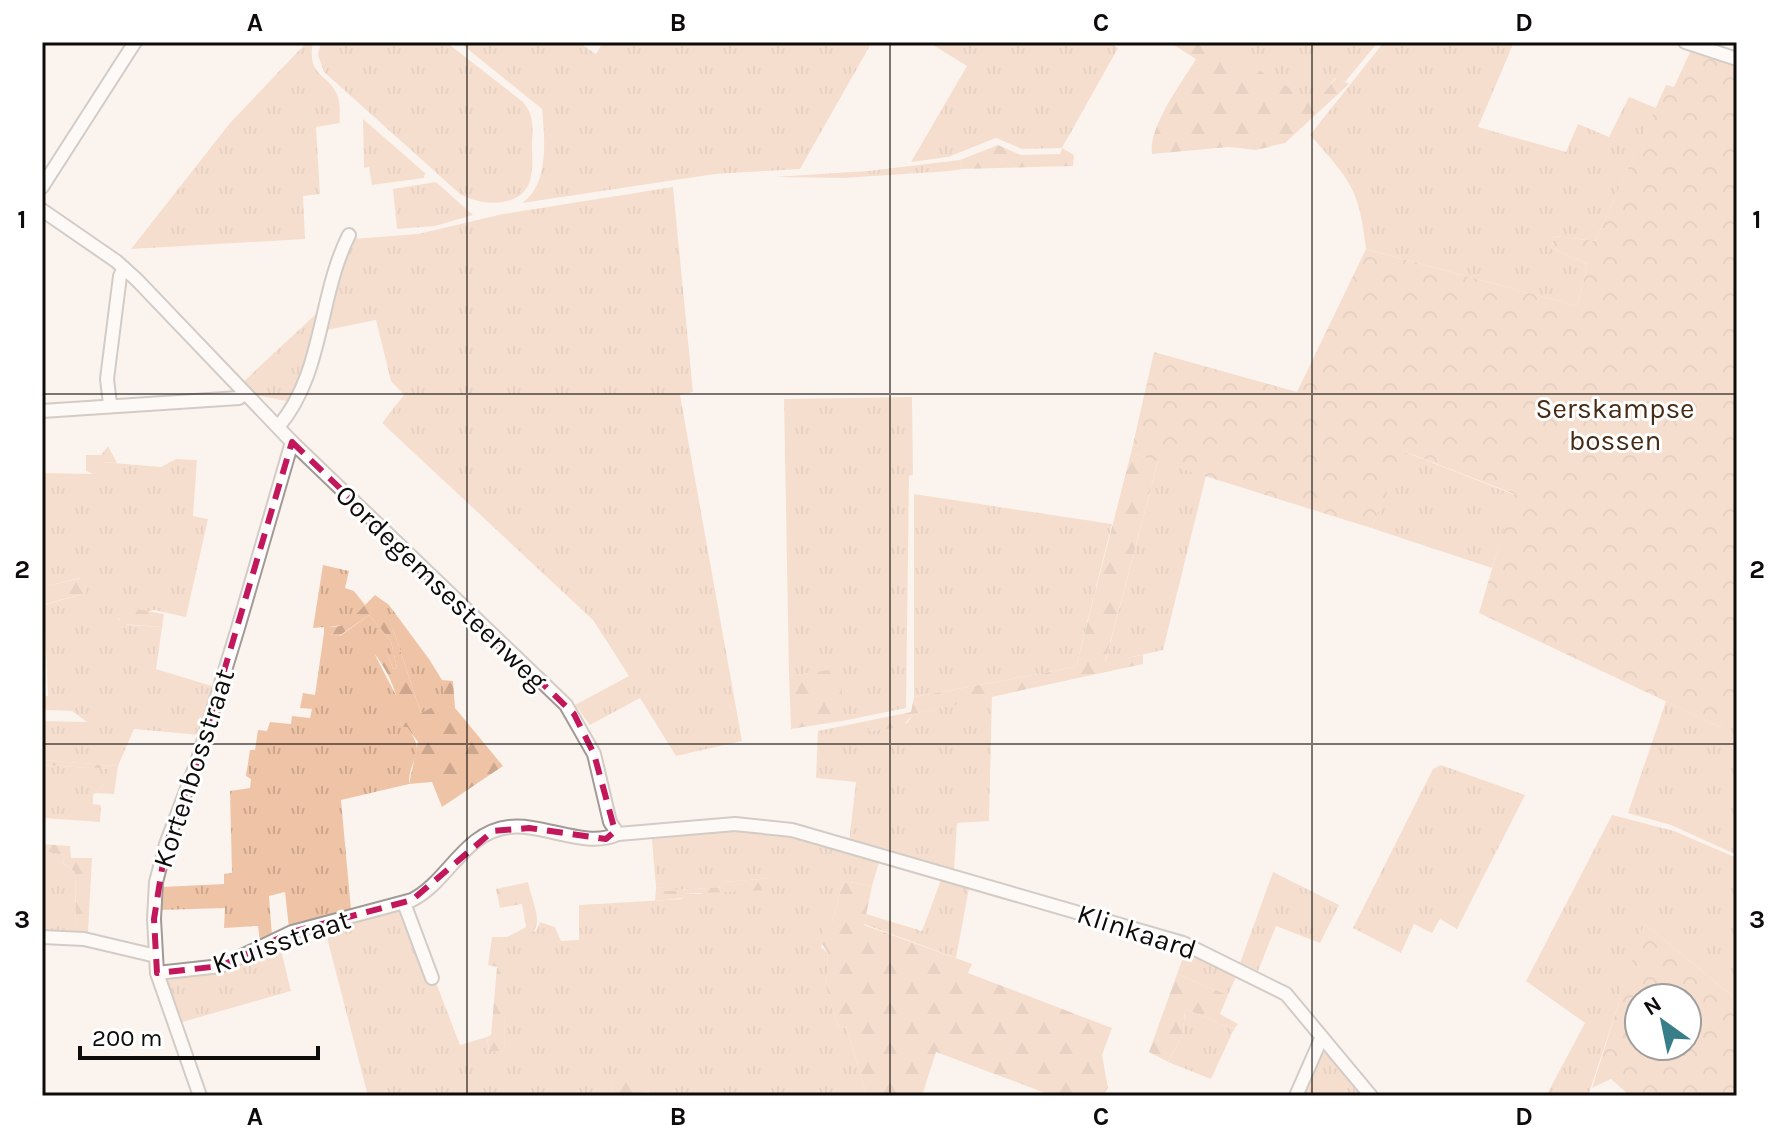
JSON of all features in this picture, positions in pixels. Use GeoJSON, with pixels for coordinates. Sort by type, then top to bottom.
{"type":"FeatureCollection","features":[{"type":"Feature","properties":{"kind":"street"},"geometry":{"type":"LineString","coordinates":[[42,187],[135,42]]}},
{"type":"Feature","properties":{"kind":"street"},"geometry":{"type":"LineString","coordinates":[[1685,42],[1737,59]]}},
{"type":"Feature","properties":{"kind":"street","name":"Oordegemsesteenweg"},"geometry":{"type":"LineString","coordinates":[[42,210],[124,268],[292,442],[574,714],[594,754],[610,822],[618,834]]}},
{"type":"Feature","properties":{"kind":"street"},"geometry":{"type":"LineString","coordinates":[[278,427],[297,401],[349,235]]}},
{"type":"Feature","properties":{"kind":"street"},"geometry":{"type":"LineString","coordinates":[[110,404],[107,379],[120,276],[124,268]]}},
{"type":"Feature","properties":{"kind":"street"},"geometry":{"type":"LineString","coordinates":[[42,411],[101,408],[110,404],[239,398],[245,393]]}},
{"type":"Feature","properties":{"kind":"street","name":"Kortenbosstraat"},"geometry":{"type":"LineString","coordinates":[[200,1096],[157,973],[156,882],[166,844],[197,762],[292,442]]}},
{"type":"Feature","properties":{"kind":"street","name":"Klinkaard"},"geometry":{"type":"LineString","coordinates":[[618,834],[761,825],[1133,926],[1183,943],[1276,987],[1293,1001],[1321,1039],[1371,1096]]}},
{"type":"Feature","properties":{"kind":"street","name":"Kruisstraat"},"geometry":{"type":"LineString","coordinates":[[157,973],[221,966],[292,932],[404,903],[427,891],[466,849],[493,831],[529,828],[606,839],[618,834]]}},
{"type":"Feature","properties":{"kind":"street"},"geometry":{"type":"LineString","coordinates":[[404,903],[432,978]]}},
{"type":"Feature","properties":{"kind":"street"},"geometry":{"type":"LineString","coordinates":[[42,937],[84,939],[156,956]]}},
{"type":"Feature","properties":{"kind":"street"},"geometry":{"type":"LineString","coordinates":[[1296,1096],[1321,1039]]}},
{"type":"Feature","properties":{"kind":"highlighted area"},"geometry":{"type":"Polygon","coordinates":[[[292,442],[574,714],[594,754],[615,831],[606,839],[529,828],[493,831],[412,900],[292,932],[221,966],[157,973],[154,919],[166,844],[197,762],[292,442]]]}},
{"type":"Feature","properties":{"kind":"green space"},"geometry":{"type":"Polygon","coordinates":[[[307,42],[313,42],[316,69],[338,97],[340,123],[316,127],[320,194],[303,196],[305,239],[131,249],[230,123],[307,42]]]}},
{"type":"Feature","properties":{"kind":"green space"},"geometry":{"type":"Polygon","coordinates":[[[321,42],[446,42],[527,107],[532,126],[532,171],[528,186],[506,202],[476,201],[460,194],[324,72],[318,55],[321,42]]]}},
{"type":"Feature","properties":{"kind":"green space"},"geometry":{"type":"Polygon","coordinates":[[[459,42],[578,42],[596,54],[603,42],[872,42],[800,169],[715,174],[522,203],[531,195],[541,173],[544,147],[542,109],[459,42]]]}},
{"type":"Feature","properties":{"kind":"green space"},"geometry":{"type":"Polygon","coordinates":[[[928,42],[1108,42],[1118,48],[1062,148],[1022,149],[996,138],[948,157],[911,162],[967,66],[928,42]]]}},
{"type":"Feature","properties":{"kind":"green space"},"geometry":{"type":"Polygon","coordinates":[[[1169,42],[1229,42],[1225,51],[1316,103],[1336,78],[1349,84],[1285,143],[1256,150],[1229,147],[1152,154],[1160,118],[1196,59],[1169,42]]]}},
{"type":"Feature","properties":{"kind":"green space"},"geometry":{"type":"Polygon","coordinates":[[[1229,42],[1378,42],[1345,82],[1335,78],[1317,104],[1224,51],[1229,42]]]}},
{"type":"Feature","properties":{"kind":"green space"},"geometry":{"type":"Polygon","coordinates":[[[1384,42],[1514,42],[1478,127],[1566,152],[1578,124],[1609,137],[1629,97],[1656,108],[1595,241],[1555,236],[1551,248],[1588,264],[1577,306],[1366,249],[1356,198],[1343,175],[1310,135],[1384,42]]]}},
{"type":"Feature","properties":{"kind":"green space","name":"Serskampse bossen"},"geometry":{"type":"Polygon","coordinates":[[[1691,50],[1737,65],[1737,696],[1720,727],[1479,613],[1514,494],[1406,452],[1371,528],[1131,453],[1154,352],[1297,392],[1366,249],[1577,306],[1588,264],[1551,248],[1555,236],[1595,241],[1666,85],[1674,87],[1691,50]]]}},
{"type":"Feature","properties":{"kind":"green space"},"geometry":{"type":"Polygon","coordinates":[[[363,119],[425,173],[424,178],[372,185],[369,167],[364,168],[363,119]]]}},
{"type":"Feature","properties":{"kind":"green space"},"geometry":{"type":"Polygon","coordinates":[[[998,145],[1021,155],[1060,154],[1062,148],[1074,155],[1073,166],[962,169],[960,160],[998,145]]]}},
{"type":"Feature","properties":{"kind":"green space"},"geometry":{"type":"Polygon","coordinates":[[[960,160],[962,169],[950,171],[844,178],[773,177],[868,171],[960,160]]]}},
{"type":"Feature","properties":{"kind":"green space"},"geometry":{"type":"Polygon","coordinates":[[[436,182],[473,215],[435,226],[397,229],[393,189],[436,182]]]}},
{"type":"Feature","properties":{"kind":"green space"},"geometry":{"type":"Polygon","coordinates":[[[673,187],[693,392],[680,395],[742,741],[676,756],[640,698],[590,725],[575,705],[629,676],[593,620],[382,423],[404,395],[391,381],[376,320],[322,331],[352,239],[418,234],[503,214],[673,187]]]}},
{"type":"Feature","properties":{"kind":"green space"},"geometry":{"type":"Polygon","coordinates":[[[317,313],[322,317],[292,402],[250,394],[241,384],[317,313]]]}},
{"type":"Feature","properties":{"kind":"green space"},"geometry":{"type":"Polygon","coordinates":[[[912,397],[913,475],[909,476],[906,708],[842,721],[842,669],[789,676],[784,399],[912,397]]]}},
{"type":"Feature","properties":{"kind":"green space"},"geometry":{"type":"Polygon","coordinates":[[[108,446],[117,463],[101,462],[101,473],[97,475],[86,471],[86,455],[101,455],[108,446]]]}},
{"type":"Feature","properties":{"kind":"green space"},"geometry":{"type":"Polygon","coordinates":[[[1405,452],[1515,495],[1492,568],[1371,528],[1405,452]]]}},
{"type":"Feature","properties":{"kind":"green space"},"geometry":{"type":"Polygon","coordinates":[[[1131,453],[1158,461],[1105,662],[1143,655],[1143,664],[913,714],[902,727],[869,731],[867,721],[911,712],[914,697],[1076,667],[1131,453]]]}},
{"type":"Feature","properties":{"kind":"green space"},"geometry":{"type":"Polygon","coordinates":[[[176,459],[197,460],[193,516],[208,519],[186,617],[154,610],[118,619],[128,625],[162,627],[156,669],[215,687],[200,735],[134,729],[118,766],[42,760],[42,721],[87,722],[72,711],[47,710],[42,705],[42,697],[48,696],[44,605],[86,593],[81,578],[42,587],[42,473],[91,474],[101,462],[161,467],[176,459]]]}},
{"type":"Feature","properties":{"kind":"green space"},"geometry":{"type":"Polygon","coordinates":[[[1158,461],[1206,476],[1163,650],[1105,663],[1158,461]]]}},
{"type":"Feature","properties":{"kind":"green space"},"geometry":{"type":"Polygon","coordinates":[[[914,494],[1112,524],[1076,667],[914,697],[914,494]]]}},
{"type":"Feature","properties":{"kind":"green space"},"geometry":{"type":"Polygon","coordinates":[[[323,565],[349,571],[345,588],[354,591],[365,605],[346,625],[313,628],[323,565]]]}},
{"type":"Feature","properties":{"kind":"green space"},"geometry":{"type":"Polygon","coordinates":[[[82,578],[86,593],[42,605],[42,587],[82,578]]]}},
{"type":"Feature","properties":{"kind":"green space"},"geometry":{"type":"Polygon","coordinates":[[[375,595],[389,605],[429,659],[442,680],[445,701],[421,713],[393,629],[367,603],[375,595]]]}},
{"type":"Feature","properties":{"kind":"green space"},"geometry":{"type":"Polygon","coordinates":[[[367,603],[378,609],[393,629],[421,713],[444,701],[442,680],[453,681],[455,708],[503,766],[442,807],[432,782],[409,784],[418,742],[407,727],[400,727],[392,683],[367,646],[371,642],[387,653],[393,669],[397,668],[391,641],[369,615],[339,636],[324,633],[324,625],[343,625],[367,603]]]}},
{"type":"Feature","properties":{"kind":"green space"},"geometry":{"type":"Polygon","coordinates":[[[125,607],[164,614],[162,627],[122,624],[117,614],[125,607]]]}},
{"type":"Feature","properties":{"kind":"green space"},"geometry":{"type":"Polygon","coordinates":[[[369,615],[391,641],[397,668],[393,669],[387,653],[373,651],[402,707],[400,726],[407,727],[417,750],[409,784],[341,800],[351,910],[289,928],[285,892],[269,896],[272,936],[260,941],[258,926],[224,928],[225,908],[160,910],[161,887],[224,884],[224,874],[232,873],[230,791],[250,788],[251,779],[246,776],[250,750],[255,750],[258,730],[267,731],[270,722],[291,724],[292,716],[310,718],[312,709],[300,708],[303,693],[315,695],[324,633],[340,636],[369,615]]]}},
{"type":"Feature","properties":{"kind":"green space"},"geometry":{"type":"Polygon","coordinates":[[[842,668],[842,721],[791,729],[789,676],[842,668]]]}},
{"type":"Feature","properties":{"kind":"green space"},"geometry":{"type":"Polygon","coordinates":[[[1734,695],[1737,696],[1737,855],[1671,825],[1628,813],[1666,701],[1720,727],[1734,695]]]}},
{"type":"Feature","properties":{"kind":"green space"},"geometry":{"type":"Polygon","coordinates":[[[992,696],[989,821],[957,823],[954,872],[849,842],[856,782],[816,778],[818,731],[867,721],[870,731],[907,723],[913,714],[992,696]]]}},
{"type":"Feature","properties":{"kind":"green space"},"geometry":{"type":"Polygon","coordinates":[[[42,760],[118,766],[114,794],[94,793],[103,786],[108,769],[42,765],[42,760]]]}},
{"type":"Feature","properties":{"kind":"green space"},"geometry":{"type":"Polygon","coordinates":[[[42,765],[109,769],[103,786],[93,795],[93,804],[101,805],[100,822],[42,818],[42,765]]]}},
{"type":"Feature","properties":{"kind":"green space"},"geometry":{"type":"Polygon","coordinates":[[[1441,765],[1525,795],[1457,929],[1440,919],[1432,933],[1414,924],[1401,953],[1353,928],[1433,769],[1441,765]]]}},
{"type":"Feature","properties":{"kind":"green space"},"geometry":{"type":"Polygon","coordinates":[[[1612,815],[1674,831],[1737,858],[1737,1000],[1645,924],[1626,982],[1623,982],[1623,990],[1588,1096],[1546,1096],[1585,1023],[1526,981],[1612,815]]]}},
{"type":"Feature","properties":{"kind":"green space"},"geometry":{"type":"Polygon","coordinates":[[[738,830],[790,835],[879,862],[872,886],[843,881],[832,922],[821,947],[828,953],[826,987],[838,1027],[846,1026],[867,1096],[654,1096],[648,1092],[650,1082],[613,1082],[610,1096],[368,1096],[324,926],[400,909],[435,980],[460,1045],[487,1037],[489,1052],[504,1051],[506,944],[537,930],[540,922],[555,927],[561,941],[579,940],[579,905],[682,899],[683,894],[699,894],[772,878],[723,882],[722,887],[664,891],[664,887],[656,888],[652,839],[738,830]]]}},
{"type":"Feature","properties":{"kind":"green space"},"geometry":{"type":"Polygon","coordinates":[[[42,844],[70,846],[71,858],[92,858],[88,933],[76,931],[75,872],[63,863],[65,855],[42,851],[42,844]]]}},
{"type":"Feature","properties":{"kind":"green space"},"geometry":{"type":"Polygon","coordinates":[[[42,851],[65,855],[63,863],[75,872],[76,931],[42,934],[42,851]]]}},
{"type":"Feature","properties":{"kind":"green space"},"geometry":{"type":"Polygon","coordinates":[[[1273,872],[1339,905],[1320,943],[1276,926],[1258,971],[1240,963],[1273,872]]]}},
{"type":"Feature","properties":{"kind":"green space"},"geometry":{"type":"Polygon","coordinates":[[[772,878],[771,890],[683,894],[682,898],[655,901],[656,888],[664,887],[665,891],[722,887],[722,882],[772,878]]]}},
{"type":"Feature","properties":{"kind":"green space"},"geometry":{"type":"Polygon","coordinates":[[[941,880],[969,888],[956,958],[864,924],[866,914],[922,931],[941,880]]]}},
{"type":"Feature","properties":{"kind":"green space"},"geometry":{"type":"Polygon","coordinates":[[[843,881],[872,886],[864,925],[972,964],[968,973],[1112,1028],[1102,1055],[1108,1088],[1102,1096],[1053,1096],[936,1052],[922,1096],[867,1096],[846,1026],[838,1027],[826,987],[828,953],[820,941],[825,925],[832,922],[843,881]]]}},
{"type":"Feature","properties":{"kind":"green space"},"geometry":{"type":"Polygon","coordinates":[[[528,882],[537,922],[530,935],[507,944],[504,1051],[489,1052],[487,1037],[491,1035],[497,967],[488,965],[492,937],[507,937],[526,927],[522,904],[500,908],[496,889],[528,882]]]}},
{"type":"Feature","properties":{"kind":"green space"},"geometry":{"type":"Polygon","coordinates":[[[1644,923],[1737,1000],[1737,1096],[1630,1096],[1611,1079],[1592,1088],[1623,990],[1623,1062],[1703,1062],[1703,982],[1625,982],[1644,923]]]}},
{"type":"Feature","properties":{"kind":"green space"},"geometry":{"type":"Polygon","coordinates":[[[279,942],[291,991],[179,1023],[165,982],[167,978],[220,972],[279,942]]]}},
{"type":"Feature","properties":{"kind":"green space"},"geometry":{"type":"Polygon","coordinates":[[[1185,952],[1237,974],[1228,995],[1177,974],[1185,952]]]}},
{"type":"Feature","properties":{"kind":"green space"},"geometry":{"type":"Polygon","coordinates":[[[1177,974],[1228,995],[1220,1014],[1238,1024],[1234,1029],[1185,1009],[1183,1034],[1168,1062],[1149,1052],[1177,974]]]}},
{"type":"Feature","properties":{"kind":"green space"},"geometry":{"type":"Polygon","coordinates":[[[1185,1009],[1234,1029],[1211,1079],[1168,1062],[1183,1034],[1185,1009]]]}},
{"type":"Feature","properties":{"kind":"green space"},"geometry":{"type":"Polygon","coordinates":[[[1320,1054],[1330,1054],[1366,1096],[1302,1096],[1320,1054]]]}},
{"type":"Feature","properties":{"kind":"green space"},"geometry":{"type":"Polygon","coordinates":[[[613,1082],[651,1082],[648,1092],[610,1096],[613,1082]]]}}]}
